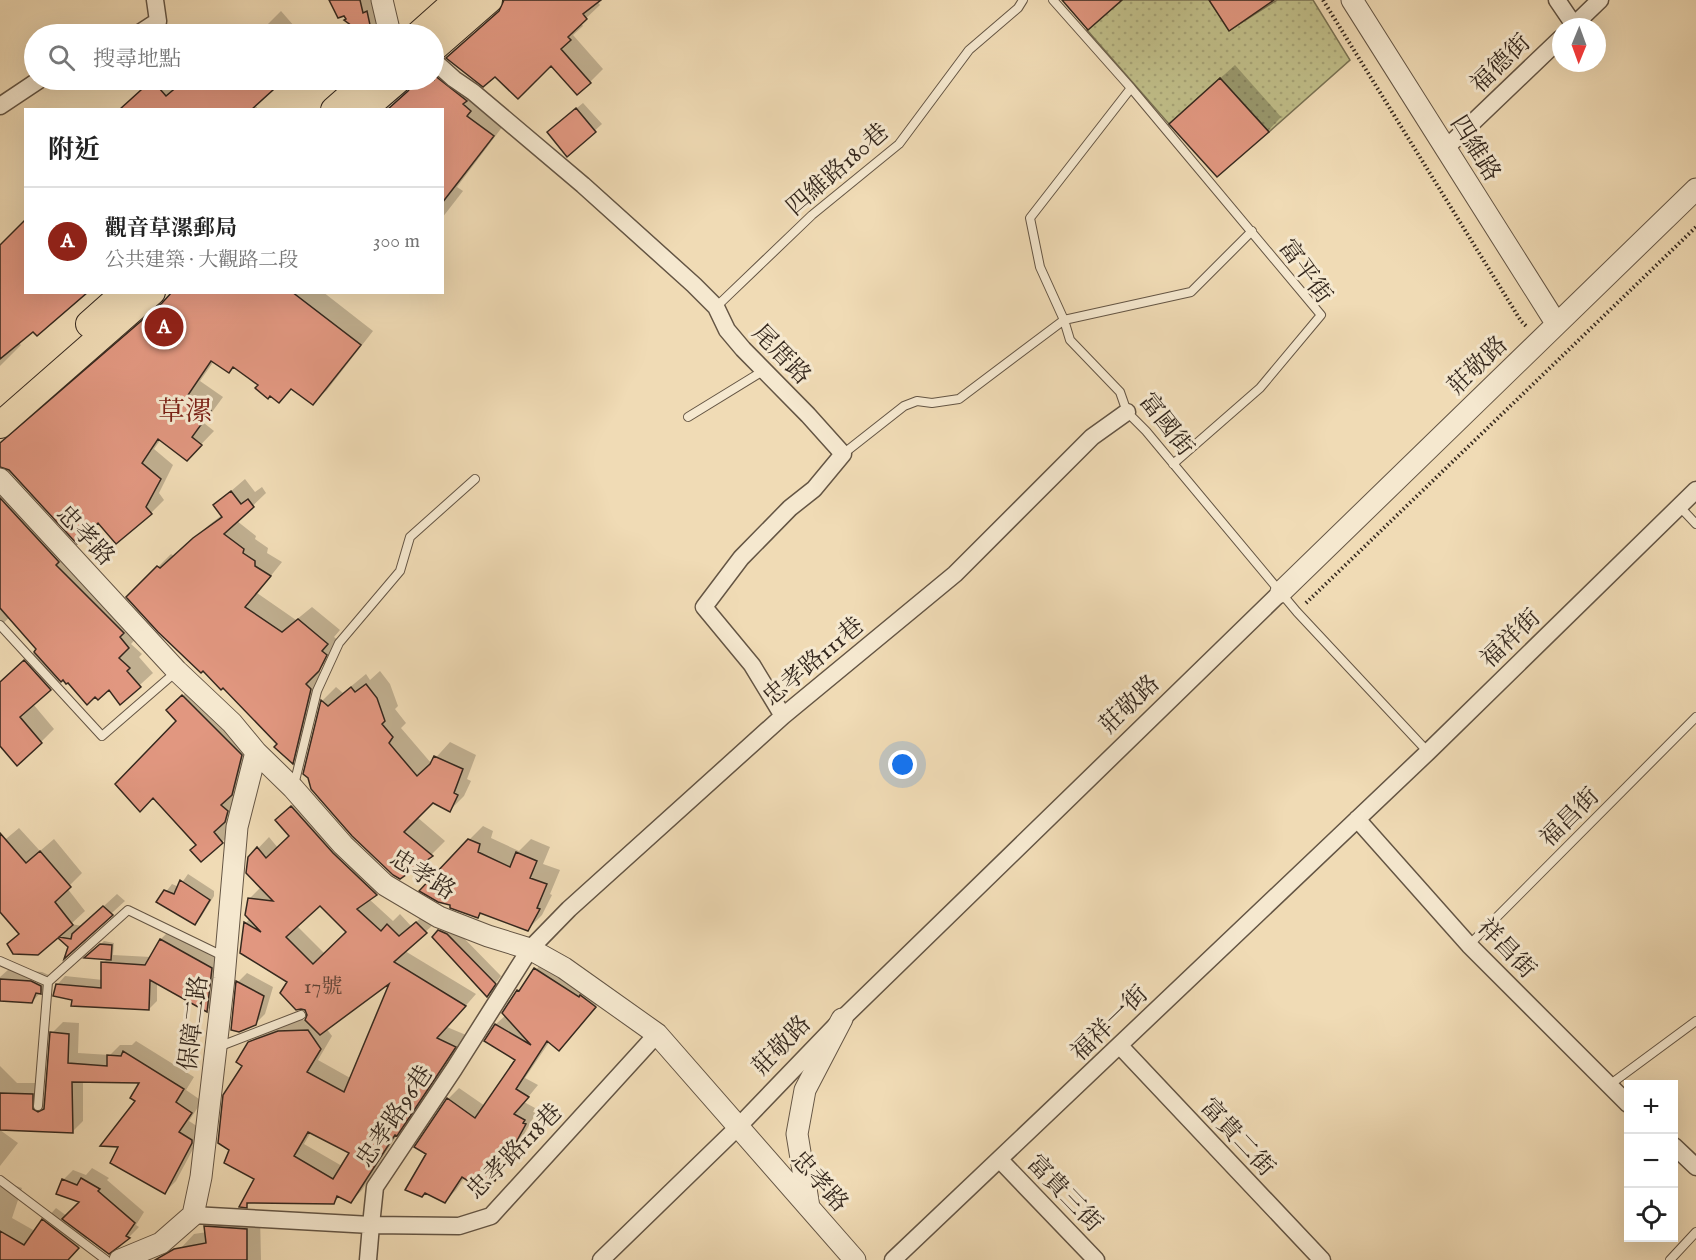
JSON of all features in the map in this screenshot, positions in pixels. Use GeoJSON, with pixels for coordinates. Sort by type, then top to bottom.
{"type":"FeatureCollection","features":[{"type":"Feature","properties":{"kind":"main road"},"geometry":{"type":"LineString","coordinates":[[430,24],[457,0]]}},
{"type":"Feature","properties":{"kind":"main road"},"geometry":{"type":"LineString","coordinates":[[444,39],[489,0]]}},
{"type":"Feature","properties":{"kind":"main road"},"geometry":{"type":"LineString","coordinates":[[336,108],[357,90]]}},
{"type":"Feature","properties":{"kind":"main road"},"geometry":{"type":"LineString","coordinates":[[365,108],[386,90]]}},
{"type":"Feature","properties":{"kind":"main road"},"geometry":{"type":"LineString","coordinates":[[0,402],[123,294]]}},
{"type":"Feature","properties":{"kind":"main road"},"geometry":{"type":"LineString","coordinates":[[0,425],[150,294]]}},
{"type":"Feature","properties":{"kind":"street"},"geometry":{"type":"LineString","coordinates":[[153,24],[158,21],[155,0]]}},
{"type":"Feature","properties":{"kind":"street"},"geometry":{"type":"LineString","coordinates":[[382,0],[388,24]]}},
{"type":"Feature","properties":{"kind":"street","name":"四維路"},"geometry":{"type":"LineString","coordinates":[[1352,0],[1556,323]]}},
{"type":"Feature","properties":{"kind":"street"},"geometry":{"type":"LineString","coordinates":[[1557,0],[1568,18]]}},
{"type":"Feature","properties":{"kind":"street"},"geometry":{"type":"LineString","coordinates":[[1581,18],[1600,0]]}},
{"type":"Feature","properties":{"kind":"street","name":"福德街"},"geometry":{"type":"LineString","coordinates":[[1446,148],[1552,47]]}},
{"type":"Feature","properties":{"kind":"street","name":"尾厝路"},"geometry":{"type":"LineString","coordinates":[[444,69],[583,185],[716,307],[727,330],[843,454]]}},
{"type":"Feature","properties":{"kind":"street"},"geometry":{"type":"LineString","coordinates":[[0,106],[24,90]]}},
{"type":"Feature","properties":{"kind":"street","name":"莊敬路"},"geometry":{"type":"LineString","coordinates":[[601,1260],[737,1128],[842,1019],[1538,340],[1696,189]]}},
{"type":"Feature","properties":{"kind":"street","name":"忠孝路111巷"},"geometry":{"type":"LineString","coordinates":[[530,949],[569,909],[783,716],[954,574],[1092,437],[1127,412]]}},
{"type":"Feature","properties":{"kind":"street"},"geometry":{"type":"LineString","coordinates":[[783,716],[752,665],[704,607],[741,558],[790,508],[814,489],[843,454]]}},
{"type":"Feature","properties":{"kind":"street","name":"忠孝路"},"geometry":{"type":"LineString","coordinates":[[0,479],[177,670],[232,723],[256,752],[385,885],[439,916],[488,936],[530,949],[564,968],[657,1034],[855,1260]]}},
{"type":"Feature","properties":{"kind":"street","name":"福祥街"},"geometry":{"type":"LineString","coordinates":[[1357,819],[1696,490]]}},
{"type":"Feature","properties":{"kind":"street","name":"保障二路"},"geometry":{"type":"LineString","coordinates":[[193,1215],[201,1177],[226,957],[237,827],[256,752]]}},
{"type":"Feature","properties":{"kind":"street","name":"祥昌街"},"geometry":{"type":"LineString","coordinates":[[1357,819],[1469,945],[1624,1100]]}},
{"type":"Feature","properties":{"kind":"street","name":"福祥一街"},"geometry":{"type":"LineString","coordinates":[[893,1260],[1357,819]]}},
{"type":"Feature","properties":{"kind":"street","name":"忠孝路96巷"},"geometry":{"type":"LineString","coordinates":[[368,1260],[375,1187],[454,1069],[530,949]]}},
{"type":"Feature","properties":{"kind":"street"},"geometry":{"type":"LineString","coordinates":[[809,1208],[797,1134],[805,1090],[842,1019]]}},
{"type":"Feature","properties":{"kind":"street","name":"忠孝路118巷"},"geometry":{"type":"LineString","coordinates":[[371,1224],[459,1226],[491,1216],[657,1034]]}},
{"type":"Feature","properties":{"kind":"street","name":"富貴二街"},"geometry":{"type":"LineString","coordinates":[[1120,1046],[1317,1258]]}},
{"type":"Feature","properties":{"kind":"street"},"geometry":{"type":"LineString","coordinates":[[1678,1150],[1696,1167]]}},
{"type":"Feature","properties":{"kind":"street","name":"富貴三街"},"geometry":{"type":"LineString","coordinates":[[1000,1160],[1096,1260]]}},
{"type":"Feature","properties":{"kind":"street"},"geometry":{"type":"LineString","coordinates":[[120,1260],[161,1243],[193,1215],[371,1224]]}},
{"type":"Feature","properties":{"kind":"lane","name":"四維路180巷"},"geometry":{"type":"LineString","coordinates":[[716,307],[812,215],[899,144],[969,50],[1018,8],[1023,0]]}},
{"type":"Feature","properties":{"kind":"lane","name":"富平街"},"geometry":{"type":"LineString","coordinates":[[1053,0],[1131,88],[1321,315],[1260,388],[1173,464]]}},
{"type":"Feature","properties":{"kind":"lane","name":"富國街"},"geometry":{"type":"LineString","coordinates":[[1131,88],[1030,218],[1040,267],[1064,320],[1070,340],[1120,392],[1127,412],[1297,612],[1428,752]]}},
{"type":"Feature","properties":{"kind":"lane"},"geometry":{"type":"LineString","coordinates":[[843,454],[904,406],[917,401],[932,403],[959,399],[1064,320],[1191,292],[1252,231]]}},
{"type":"Feature","properties":{"kind":"lane"},"geometry":{"type":"LineString","coordinates":[[688,417],[763,371]]}},
{"type":"Feature","properties":{"kind":"lane"},"geometry":{"type":"LineString","coordinates":[[293,788],[317,691],[339,643],[400,571],[410,537],[475,479]]}},
{"type":"Feature","properties":{"kind":"lane"},"geometry":{"type":"LineString","coordinates":[[1679,506],[1696,524]]}},
{"type":"Feature","properties":{"kind":"lane"},"geometry":{"type":"LineString","coordinates":[[0,625],[102,736],[177,670]]}},
{"type":"Feature","properties":{"kind":"lane","name":"福昌街"},"geometry":{"type":"LineString","coordinates":[[1469,945],[1696,717]]}},
{"type":"Feature","properties":{"kind":"lane"},"geometry":{"type":"LineString","coordinates":[[38,1106],[48,982],[128,910],[226,957]]}},
{"type":"Feature","properties":{"kind":"lane"},"geometry":{"type":"LineString","coordinates":[[0,961],[48,982]]}},
{"type":"Feature","properties":{"kind":"lane"},"geometry":{"type":"LineString","coordinates":[[215,1048],[301,1015]]}},
{"type":"Feature","properties":{"kind":"lane"},"geometry":{"type":"LineString","coordinates":[[1608,1086],[1696,1021]]}},
{"type":"Feature","properties":{"kind":"lane"},"geometry":{"type":"LineString","coordinates":[[0,1180],[106,1260]]}},
{"type":"Feature","properties":{"kind":"lane"},"geometry":{"type":"LineString","coordinates":[[1670,1260],[1696,1232]]}},
{"type":"Feature","properties":{"kind":"path"},"geometry":{"type":"LineString","coordinates":[[1323,0],[1521,321],[1557,361]]}},
{"type":"Feature","properties":{"kind":"path"},"geometry":{"type":"LineString","coordinates":[[1297,612],[1696,227]]}},
{"type":"Feature","properties":{"kind":"shaded area"},"geometry":{"type":"Polygon","coordinates":[[[1122,0],[1209,0],[1230,30],[1277,0],[1313,0],[1350,60],[1269,132],[1220,78],[1169,124],[1087,30],[1122,0]]]}},
{"type":"Feature","properties":{"kind":"building"},"geometry":{"type":"Polygon","coordinates":[[[329,0],[360,0],[363,13],[367,11],[370,24],[349,24],[344,20],[346,19],[344,16],[338,18],[329,0]]]}},
{"type":"Feature","properties":{"kind":"building"},"geometry":{"type":"Polygon","coordinates":[[[504,0],[601,0],[583,14],[587,19],[568,37],[571,40],[561,49],[591,83],[577,95],[551,66],[518,99],[495,77],[483,87],[446,58],[499,11],[504,0]]]}},
{"type":"Feature","properties":{"kind":"building"},"geometry":{"type":"Polygon","coordinates":[[[1062,0],[1122,0],[1088,30],[1062,0]]]}},
{"type":"Feature","properties":{"kind":"building"},"geometry":{"type":"Polygon","coordinates":[[[1209,0],[1274,0],[1229,31],[1209,0]]]}},
{"type":"Feature","properties":{"kind":"building"},"geometry":{"type":"Polygon","coordinates":[[[1220,78],[1269,132],[1217,177],[1169,124],[1220,78]]]}},
{"type":"Feature","properties":{"kind":"building"},"geometry":{"type":"Polygon","coordinates":[[[444,83],[467,101],[463,104],[471,111],[467,116],[494,136],[444,200],[444,108],[389,108],[408,91],[444,90],[444,83]]]}},
{"type":"Feature","properties":{"kind":"building"},"geometry":{"type":"Polygon","coordinates":[[[141,90],[161,90],[166,96],[173,90],[273,90],[253,108],[121,108],[141,90]]]}},
{"type":"Feature","properties":{"kind":"building"},"geometry":{"type":"Polygon","coordinates":[[[576,108],[596,132],[567,157],[547,132],[576,108]]]}},
{"type":"Feature","properties":{"kind":"building"},"geometry":{"type":"Polygon","coordinates":[[[24,221],[24,294],[86,294],[37,336],[33,332],[0,359],[0,245],[24,221]]]}},
{"type":"Feature","properties":{"kind":"building"},"geometry":{"type":"Polygon","coordinates":[[[170,294],[295,294],[361,345],[313,405],[291,389],[279,403],[270,396],[268,399],[255,388],[258,385],[233,367],[229,373],[211,361],[188,395],[211,411],[192,437],[202,445],[187,461],[158,439],[142,463],[161,479],[146,507],[152,514],[116,544],[98,523],[77,544],[9,470],[0,467],[0,443],[170,294]]]}},
{"type":"Feature","properties":{"kind":"building"},"geometry":{"type":"Polygon","coordinates":[[[231,491],[241,504],[248,499],[254,507],[224,534],[244,549],[243,553],[255,561],[255,566],[271,576],[245,607],[282,632],[298,619],[328,644],[322,651],[327,655],[319,671],[306,684],[311,689],[293,764],[274,747],[277,744],[223,688],[221,690],[203,671],[201,673],[158,632],[126,597],[157,566],[160,568],[193,538],[222,517],[213,505],[231,491]]]}},
{"type":"Feature","properties":{"kind":"building"},"geometry":{"type":"Polygon","coordinates":[[[0,498],[59,562],[56,565],[124,633],[120,637],[129,648],[119,658],[130,668],[127,671],[141,687],[120,705],[109,690],[98,700],[95,697],[87,705],[68,683],[66,684],[63,680],[61,682],[34,652],[36,649],[0,608],[0,498]]]}},
{"type":"Feature","properties":{"kind":"building"},"geometry":{"type":"Polygon","coordinates":[[[24,660],[51,690],[20,717],[42,743],[17,766],[0,746],[0,682],[24,660]]]}},
{"type":"Feature","properties":{"kind":"building"},"geometry":{"type":"Polygon","coordinates":[[[366,684],[377,698],[385,721],[382,724],[393,737],[389,743],[417,776],[430,764],[434,756],[463,769],[454,793],[458,795],[450,812],[433,803],[404,832],[433,856],[400,879],[352,836],[311,789],[308,778],[303,774],[321,700],[328,706],[351,687],[355,692],[366,684]]]}},
{"type":"Feature","properties":{"kind":"building"},"geometry":{"type":"Polygon","coordinates":[[[182,695],[242,755],[232,795],[221,805],[228,811],[225,822],[214,832],[223,843],[201,862],[190,850],[196,845],[153,798],[140,812],[115,784],[176,721],[166,710],[182,695]]]}},
{"type":"Feature","properties":{"kind":"building"},"geometry":{"type":"Polygon","coordinates":[[[291,806],[333,853],[377,895],[357,909],[381,931],[387,924],[399,936],[416,922],[427,933],[394,962],[466,1006],[437,1038],[456,1047],[351,1203],[337,1196],[334,1204],[247,1203],[247,1208],[239,1207],[254,1179],[224,1163],[229,1150],[218,1143],[223,1095],[242,1066],[236,1062],[248,1042],[278,1031],[308,1030],[321,1049],[307,1072],[344,1092],[389,984],[320,1035],[305,1020],[307,1015],[305,1010],[296,1010],[280,993],[287,982],[240,953],[244,922],[261,932],[245,915],[248,898],[273,901],[246,873],[248,857],[257,847],[266,858],[289,836],[275,820],[291,806]],[[320,906],[286,937],[313,964],[346,932],[320,906]],[[308,1132],[294,1156],[333,1179],[349,1153],[308,1132]]]}},
{"type":"Feature","properties":{"kind":"building"},"geometry":{"type":"Polygon","coordinates":[[[0,833],[26,863],[40,851],[71,887],[55,902],[73,925],[59,937],[71,939],[72,934],[103,906],[113,915],[64,959],[68,947],[58,938],[38,955],[13,954],[7,944],[19,934],[0,912],[0,833]]]}},
{"type":"Feature","properties":{"kind":"building"},"geometry":{"type":"Polygon","coordinates":[[[468,839],[480,844],[478,852],[510,867],[516,852],[537,861],[530,878],[547,884],[537,908],[540,909],[528,931],[480,913],[478,918],[450,908],[450,905],[438,902],[419,891],[468,839]]]}},
{"type":"Feature","properties":{"kind":"building"},"geometry":{"type":"Polygon","coordinates":[[[180,880],[210,900],[195,925],[156,902],[164,890],[174,894],[180,880]]]}},
{"type":"Feature","properties":{"kind":"building"},"geometry":{"type":"Polygon","coordinates":[[[438,930],[447,934],[496,984],[487,997],[432,937],[438,930]]]}},
{"type":"Feature","properties":{"kind":"building"},"geometry":{"type":"Polygon","coordinates":[[[160,939],[212,968],[207,1012],[150,980],[149,1010],[71,1006],[72,1000],[53,996],[56,984],[101,988],[101,962],[145,965],[160,939]]]}},
{"type":"Feature","properties":{"kind":"building"},"geometry":{"type":"Polygon","coordinates":[[[100,944],[112,945],[111,960],[84,958],[100,944]]]}},
{"type":"Feature","properties":{"kind":"building"},"geometry":{"type":"Polygon","coordinates":[[[534,968],[596,1007],[559,1051],[547,1041],[516,1089],[529,1097],[514,1114],[525,1120],[523,1123],[526,1124],[495,1181],[491,1179],[482,1190],[462,1177],[445,1203],[425,1193],[422,1197],[405,1190],[426,1154],[414,1147],[447,1098],[475,1118],[515,1060],[484,1041],[495,1024],[531,1045],[502,1013],[534,968]]]}},
{"type":"Feature","properties":{"kind":"building"},"geometry":{"type":"Polygon","coordinates":[[[0,979],[31,981],[41,986],[41,994],[36,993],[32,1003],[0,1001],[0,979]]]}},
{"type":"Feature","properties":{"kind":"building"},"geometry":{"type":"Polygon","coordinates":[[[236,981],[264,996],[256,1025],[239,1032],[231,1030],[236,981]]]}},
{"type":"Feature","properties":{"kind":"building"},"geometry":{"type":"Polygon","coordinates":[[[50,1032],[69,1034],[68,1063],[107,1066],[107,1055],[121,1056],[123,1051],[184,1089],[176,1102],[192,1113],[179,1132],[192,1140],[192,1143],[165,1194],[110,1163],[118,1147],[100,1146],[135,1101],[130,1098],[139,1083],[72,1082],[73,1133],[0,1130],[0,1093],[33,1094],[33,1109],[38,1112],[44,1109],[50,1032]]]}},
{"type":"Feature","properties":{"kind":"building"},"geometry":{"type":"Polygon","coordinates":[[[81,1178],[100,1189],[98,1191],[135,1223],[126,1236],[130,1238],[109,1254],[62,1219],[79,1202],[56,1194],[62,1179],[77,1185],[81,1178]]]}},
{"type":"Feature","properties":{"kind":"building"},"geometry":{"type":"Polygon","coordinates":[[[42,1219],[79,1248],[68,1260],[0,1260],[0,1231],[24,1245],[42,1219]]]}},
{"type":"Feature","properties":{"kind":"building"},"geometry":{"type":"Polygon","coordinates":[[[204,1226],[247,1229],[247,1260],[155,1260],[174,1249],[206,1243],[204,1226]]]}},
{"type":"Feature","properties":{"kind":"place","name":"觀音草漯郵局"},"geometry":{"type":"Point","coordinates":[164,327]}},
{"type":"Feature","properties":{"kind":"district","name":"草漯"},"geometry":{"type":"Point","coordinates":[185,411]}}]}
